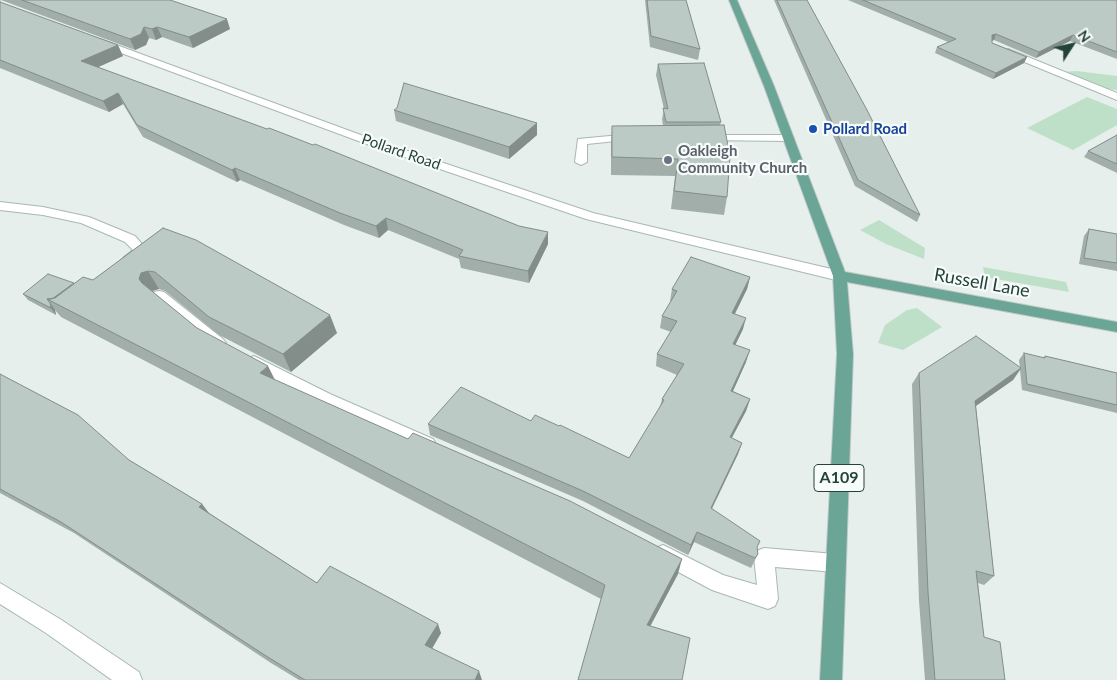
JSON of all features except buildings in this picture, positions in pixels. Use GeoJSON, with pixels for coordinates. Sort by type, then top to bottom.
{"type":"FeatureCollection","features":[{"type":"Feature","properties":{"kind":"main road","name":"A109"},"geometry":{"type":"LineString","coordinates":[[733,0],[769,86],[840,276],[845,354],[831,680]]}},
{"type":"Feature","properties":{"kind":"main road","name":"Russell Lane"},"geometry":{"type":"LineString","coordinates":[[840,276],[1117,327]]}},
{"type":"Feature","properties":{"kind":"street","name":"Pollard Road"},"geometry":{"type":"LineString","coordinates":[[92,39],[365,140],[590,216],[840,276]]}},
{"type":"Feature","properties":{"kind":"street"},"geometry":{"type":"LineString","coordinates":[[1002,49],[1117,97]]}},
{"type":"Feature","properties":{"kind":"street"},"geometry":{"type":"LineString","coordinates":[[581,162],[582,141],[641,137]]}},
{"type":"Feature","properties":{"kind":"street"},"geometry":{"type":"LineString","coordinates":[[690,138],[788,138]]}},
{"type":"Feature","properties":{"kind":"street"},"geometry":{"type":"LineString","coordinates":[[1,207],[43,211],[85,220],[130,239],[141,251],[117,269]]}},
{"type":"Feature","properties":{"kind":"street"},"geometry":{"type":"LineString","coordinates":[[159,296],[213,340],[324,399],[441,450]]}},
{"type":"Feature","properties":{"kind":"street"},"geometry":{"type":"LineString","coordinates":[[652,548],[718,583],[768,599],[764,557],[836,563]]}},
{"type":"Feature","properties":{"kind":"street"},"geometry":{"type":"LineString","coordinates":[[0,593],[53,626],[131,680]]}},
{"type":"Feature","properties":{"kind":"green space"},"geometry":{"type":"Polygon","coordinates":[[[1077,71],[1117,76],[1117,90],[1100,88],[1061,72],[1077,71]]]}},
{"type":"Feature","properties":{"kind":"green space"},"geometry":{"type":"Polygon","coordinates":[[[1087,97],[1117,109],[1117,125],[1073,150],[1027,128],[1087,97]]]}},
{"type":"Feature","properties":{"kind":"green space"},"geometry":{"type":"Polygon","coordinates":[[[879,220],[925,248],[924,259],[886,244],[860,230],[879,220]]]}},
{"type":"Feature","properties":{"kind":"green space"},"geometry":{"type":"Polygon","coordinates":[[[983,267],[1066,282],[1069,292],[985,277],[983,267]]]}},
{"type":"Feature","properties":{"kind":"green space"},"geometry":{"type":"Polygon","coordinates":[[[917,308],[942,327],[903,350],[878,343],[885,325],[907,310],[917,308]]]}},
{"type":"Feature","properties":{"kind":"place","name":"Pollard Road"},"geometry":{"type":"Point","coordinates":[813,129]}},
{"type":"Feature","properties":{"kind":"place","name":"Oakleigh Community Church"},"geometry":{"type":"Point","coordinates":[668,160]}}]}
